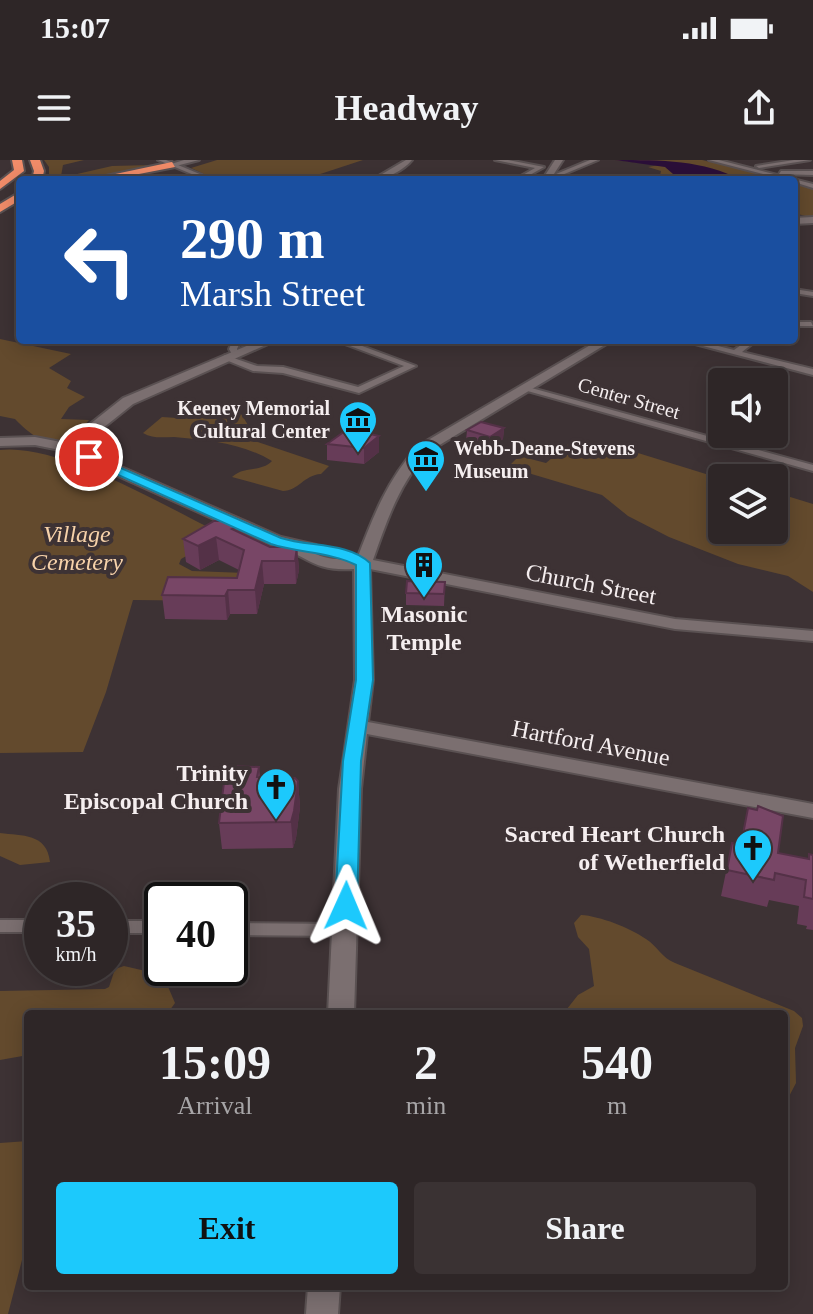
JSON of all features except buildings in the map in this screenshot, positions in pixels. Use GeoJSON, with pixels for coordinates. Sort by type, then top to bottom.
{"type":"FeatureCollection","features":[{"type":"Feature","properties":{"kind":"highway"},"geometry":{"type":"LineString","coordinates":[[1,198],[18,173],[20,166],[17,160]]}},
{"type":"Feature","properties":{"kind":"highway"},"geometry":{"type":"LineString","coordinates":[[113,176],[172,165]]}},
{"type":"Feature","properties":{"kind":"highway"},"geometry":{"type":"LineString","coordinates":[[127,176],[172,165]]}},
{"type":"Feature","properties":{"kind":"street"},"geometry":{"type":"LineString","coordinates":[[161,160],[201,176]]}},
{"type":"Feature","properties":{"kind":"street"},"geometry":{"type":"LineString","coordinates":[[172,165],[195,160]]}},
{"type":"Feature","properties":{"kind":"street"},"geometry":{"type":"LineString","coordinates":[[382,176],[409,160]]}},
{"type":"Feature","properties":{"kind":"street"},"geometry":{"type":"LineString","coordinates":[[498,160],[541,167]]}},
{"type":"Feature","properties":{"kind":"street"},"geometry":{"type":"LineString","coordinates":[[555,176],[595,160]]}},
{"type":"Feature","properties":{"kind":"street"},"geometry":{"type":"LineString","coordinates":[[712,160],[779,176]]}},
{"type":"Feature","properties":{"kind":"street"},"geometry":{"type":"LineString","coordinates":[[746,168],[807,160]]}},
{"type":"Feature","properties":{"kind":"street"},"geometry":{"type":"LineString","coordinates":[[524,176],[557,163]]}},
{"type":"Feature","properties":{"kind":"street"},"geometry":{"type":"LineString","coordinates":[[772,174],[813,173]]}},
{"type":"Feature","properties":{"kind":"street"},"geometry":{"type":"LineString","coordinates":[[798,324],[811,324]]}},
{"type":"Feature","properties":{"kind":"street"},"geometry":{"type":"LineString","coordinates":[[69,448],[87,437],[100,421],[122,404],[233,351],[257,344]]}},
{"type":"Feature","properties":{"kind":"street"},"geometry":{"type":"LineString","coordinates":[[233,351],[256,369],[359,390],[412,366],[350,344]]}},
{"type":"Feature","properties":{"kind":"street"},"geometry":{"type":"LineString","coordinates":[[362,344],[364,349]]}},
{"type":"Feature","properties":{"kind":"street"},"geometry":{"type":"LineString","coordinates":[[341,1010],[350,795],[364,680],[363,563],[387,500],[416,455],[600,344]]}},
{"type":"Feature","properties":{"kind":"street"},"geometry":{"type":"LineString","coordinates":[[700,344],[813,372]]}},
{"type":"Feature","properties":{"kind":"street"},"geometry":{"type":"LineString","coordinates":[[735,353],[747,344]]}},
{"type":"Feature","properties":{"kind":"street","name":"Center Street"},"geometry":{"type":"LineString","coordinates":[[527,388],[813,468]]}},
{"type":"Feature","properties":{"kind":"street"},"geometry":{"type":"LineString","coordinates":[[87,437],[89,457]]}},
{"type":"Feature","properties":{"kind":"street","name":"Church Street"},"geometry":{"type":"LineString","coordinates":[[0,442],[40,441],[69,448],[300,549],[305,555],[331,563],[363,563],[675,624],[813,636]]}},
{"type":"Feature","properties":{"kind":"street","name":"Hartford Avenue"},"geometry":{"type":"LineString","coordinates":[[359,726],[813,811]]}},
{"type":"Feature","properties":{"kind":"street"},"geometry":{"type":"LineString","coordinates":[[0,926],[24,926]]}},
{"type":"Feature","properties":{"kind":"street"},"geometry":{"type":"LineString","coordinates":[[248,929],[346,930]]}},
{"type":"Feature","properties":{"kind":"street"},"geometry":{"type":"LineString","coordinates":[[322,1314],[324,1290]]}},
{"type":"Feature","properties":{"kind":"green space"},"geometry":{"type":"Polygon","coordinates":[[[44,160],[84,160],[63,165],[61,176],[49,176],[49,167],[44,160]]]}},
{"type":"Feature","properties":{"kind":"green space"},"geometry":{"type":"Polygon","coordinates":[[[217,160],[363,160],[314,176],[208,176],[191,168],[217,160]]]}},
{"type":"Feature","properties":{"kind":"green space"},"geometry":{"type":"Polygon","coordinates":[[[615,160],[702,160],[768,176],[660,176],[661,171],[648,167],[659,165],[615,160]]]}},
{"type":"Feature","properties":{"kind":"green space"},"geometry":{"type":"Polygon","coordinates":[[[154,165],[100,176],[68,176],[112,166],[154,165]]]}},
{"type":"Feature","properties":{"kind":"green space"},"geometry":{"type":"Polygon","coordinates":[[[798,184],[813,189],[813,218],[798,214],[798,184]]]}},
{"type":"Feature","properties":{"kind":"green space"},"geometry":{"type":"Polygon","coordinates":[[[0,339],[71,354],[49,368],[71,381],[67,388],[85,397],[69,407],[61,419],[89,420],[71,443],[45,441],[15,419],[0,416],[0,339]]]}},
{"type":"Feature","properties":{"kind":"green space"},"geometry":{"type":"Polygon","coordinates":[[[226,404],[242,415],[252,431],[249,439],[329,466],[321,474],[283,491],[232,477],[272,461],[249,450],[224,443],[154,437],[143,433],[162,417],[177,418],[226,404]]]}},
{"type":"Feature","properties":{"kind":"green space"},"geometry":{"type":"Polygon","coordinates":[[[572,441],[597,448],[609,444],[708,475],[708,544],[788,544],[788,496],[813,504],[813,592],[788,576],[738,564],[669,537],[628,516],[602,495],[508,467],[519,456],[546,463],[572,441]]]}},
{"type":"Feature","properties":{"kind":"green space","name":"Village Cemetery"},"geometry":{"type":"Polygon","coordinates":[[[0,450],[53,457],[144,494],[224,535],[181,559],[179,564],[192,571],[246,573],[231,601],[133,600],[106,692],[83,752],[0,753],[0,450]]]}},
{"type":"Feature","properties":{"kind":"green space"},"geometry":{"type":"Polygon","coordinates":[[[0,833],[39,841],[48,853],[50,862],[20,865],[0,856],[0,833]]]}},
{"type":"Feature","properties":{"kind":"green space"},"geometry":{"type":"Polygon","coordinates":[[[581,915],[623,927],[646,939],[670,961],[794,1011],[802,1018],[803,1026],[795,1048],[796,1083],[788,1098],[788,1010],[566,1010],[578,995],[594,986],[589,949],[578,937],[574,923],[581,915]]]}},
{"type":"Feature","properties":{"kind":"green space"},"geometry":{"type":"Polygon","coordinates":[[[128,967],[144,971],[144,986],[168,986],[175,1003],[170,1010],[24,1010],[24,1056],[0,1060],[0,991],[128,986],[128,967]]]}},
{"type":"Feature","properties":{"kind":"green space"},"geometry":{"type":"Polygon","coordinates":[[[24,1141],[24,1257],[8,1314],[0,1314],[0,1143],[24,1141]]]}},
{"type":"Feature","properties":{"kind":"shaded area"},"geometry":{"type":"Polygon","coordinates":[[[615,160],[697,165],[733,176],[679,176],[665,167],[615,160]]]}},
{"type":"Feature","properties":{"kind":"place","name":"Keeney Memorial Cultural Center"},"geometry":{"type":"Point","coordinates":[358,454]}},
{"type":"Feature","properties":{"kind":"place","name":"Webb-Deane-Stevens Museum"},"geometry":{"type":"Point","coordinates":[426,493]}},
{"type":"Feature","properties":{"kind":"place","name":"Masonic Temple"},"geometry":{"type":"Point","coordinates":[424,599]}},
{"type":"Feature","properties":{"kind":"place","name":"Trinity Episcopal Church"},"geometry":{"type":"Point","coordinates":[276,821]}},
{"type":"Feature","properties":{"kind":"place","name":"Sacred Heart Church of Wetherfield"},"geometry":{"type":"Point","coordinates":[753,882]}},
{"type":"Feature","properties":{"kind":"route"},"geometry":{"type":"LineString","coordinates":[[89,457],[276,541],[300,549],[316,548],[346,554],[363,563],[364,680],[352,761],[346,906]]}}]}
